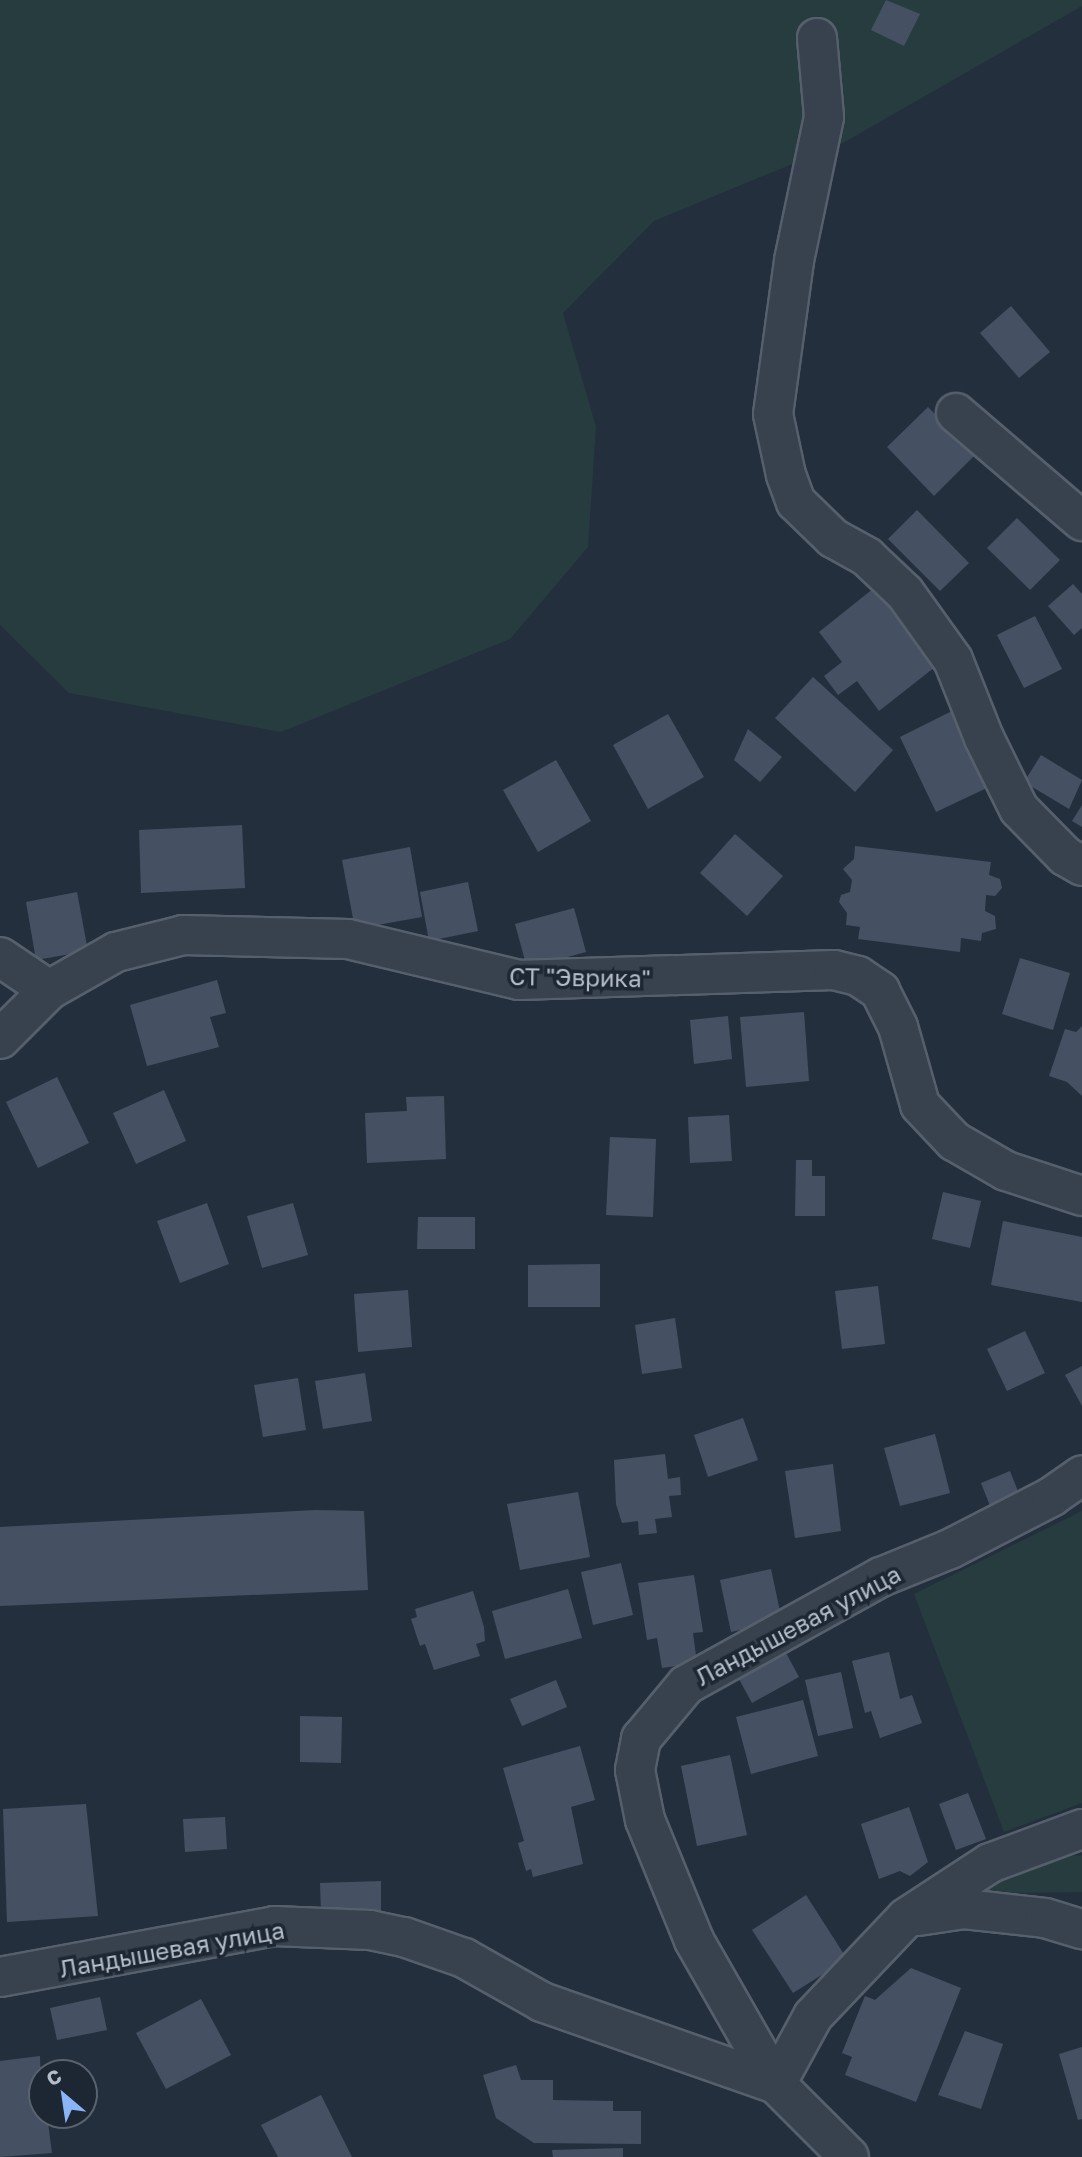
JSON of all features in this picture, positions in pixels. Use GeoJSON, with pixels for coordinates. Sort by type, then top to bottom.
{"type":"FeatureCollection","features":[{"type":"Feature","properties":{"kind":"street"},"geometry":{"type":"LineString","coordinates":[[817,38],[824,117],[794,261],[773,414],[786,475],[796,502],[833,538],[867,557],[905,593],[953,660],[984,738],[1019,808],[1065,856],[1082,866]]}},
{"type":"Feature","properties":{"kind":"street"},"geometry":{"type":"LineString","coordinates":[[956,413],[1082,521]]}},
{"type":"Feature","properties":{"kind":"street","name":"СТ \"Эврика\""},"geometry":{"type":"LineString","coordinates":[[0,1039],[49,990],[116,951],[183,935],[348,939],[519,980],[834,970],[858,975],[880,991],[898,1027],[920,1105],[954,1141],[1006,1171],[1082,1196]]}},
{"type":"Feature","properties":{"kind":"street"},"geometry":{"type":"LineString","coordinates":[[0,957],[49,990]]}},
{"type":"Feature","properties":{"kind":"street","name":"Ландышевая улица"},"geometry":{"type":"LineString","coordinates":[[849,2157],[776,2084],[694,1940],[645,1820],[635,1770],[641,1739],[686,1685],[881,1577],[950,1549],[1051,1497],[1082,1475]]}},
{"type":"Feature","properties":{"kind":"street"},"geometry":{"type":"LineString","coordinates":[[776,2084],[813,2016],[906,1918],[990,1863],[1082,1829]]}},
{"type":"Feature","properties":{"kind":"street"},"geometry":{"type":"LineString","coordinates":[[906,1918],[964,1909],[1045,1918],[1082,1929]]}},
{"type":"Feature","properties":{"kind":"street","name":"Ландышевая улица"},"geometry":{"type":"LineString","coordinates":[[0,1977],[274,1926],[370,1930],[464,1958],[542,2002],[776,2084]]}},
{"type":"Feature","properties":{"kind":"green space"},"geometry":{"type":"Polygon","coordinates":[[[0,0],[1082,0],[1082,6],[843,143],[654,221],[563,313],[596,427],[588,547],[510,639],[281,732],[69,693],[0,625],[0,0]]]}},
{"type":"Feature","properties":{"kind":"green space"},"geometry":{"type":"Polygon","coordinates":[[[1082,1511],[1082,1803],[1004,1832],[914,1594],[1082,1511]]]}},
{"type":"Feature","properties":{"kind":"green space"},"geometry":{"type":"Polygon","coordinates":[[[1082,1855],[1082,1892],[964,1894],[1054,1858],[1082,1855]]]}},
{"type":"Feature","properties":{"kind":"building"},"geometry":{"type":"Polygon","coordinates":[[[886,0],[920,14],[904,46],[871,30],[886,0]]]}},
{"type":"Feature","properties":{"kind":"building"},"geometry":{"type":"Polygon","coordinates":[[[1011,306],[1050,352],[1019,378],[980,333],[1011,306]]]}},
{"type":"Feature","properties":{"kind":"building"},"geometry":{"type":"Polygon","coordinates":[[[928,407],[975,455],[934,496],[887,447],[928,407]]]}},
{"type":"Feature","properties":{"kind":"building"},"geometry":{"type":"Polygon","coordinates":[[[917,510],[969,563],[940,591],[888,539],[917,510]]]}},
{"type":"Feature","properties":{"kind":"building"},"geometry":{"type":"Polygon","coordinates":[[[1017,518],[1060,560],[1030,590],[987,548],[1017,518]]]}},
{"type":"Feature","properties":{"kind":"building"},"geometry":{"type":"Polygon","coordinates":[[[1073,584],[1082,594],[1082,628],[1074,635],[1048,606],[1073,584]]]}},
{"type":"Feature","properties":{"kind":"building"},"geometry":{"type":"Polygon","coordinates":[[[874,588],[935,667],[879,711],[857,681],[838,695],[824,676],[842,662],[819,632],[874,588]]]}},
{"type":"Feature","properties":{"kind":"building"},"geometry":{"type":"Polygon","coordinates":[[[1035,616],[1062,669],[1024,688],[997,635],[1035,616]]]}},
{"type":"Feature","properties":{"kind":"building"},"geometry":{"type":"Polygon","coordinates":[[[813,677],[893,750],[855,792],[775,718],[813,677]]]}},
{"type":"Feature","properties":{"kind":"building"},"geometry":{"type":"Polygon","coordinates":[[[954,710],[991,786],[936,812],[900,737],[954,710]]]}},
{"type":"Feature","properties":{"kind":"building"},"geometry":{"type":"Polygon","coordinates":[[[668,714],[704,777],[648,809],[613,745],[668,714]]]}},
{"type":"Feature","properties":{"kind":"building"},"geometry":{"type":"Polygon","coordinates":[[[748,729],[782,757],[760,782],[734,760],[748,729]]]}},
{"type":"Feature","properties":{"kind":"building"},"geometry":{"type":"Polygon","coordinates":[[[1041,755],[1082,780],[1069,809],[1024,782],[1041,755]]]}},
{"type":"Feature","properties":{"kind":"building"},"geometry":{"type":"Polygon","coordinates":[[[556,760],[591,821],[538,852],[503,790],[556,760]]]}},
{"type":"Feature","properties":{"kind":"building"},"geometry":{"type":"Polygon","coordinates":[[[1082,805],[1082,827],[1072,821],[1082,805]]]}},
{"type":"Feature","properties":{"kind":"building"},"geometry":{"type":"Polygon","coordinates":[[[242,825],[245,888],[141,893],[139,830],[242,825]]]}},
{"type":"Feature","properties":{"kind":"building"},"geometry":{"type":"Polygon","coordinates":[[[735,834],[783,876],[747,916],[700,873],[735,834]]]}},
{"type":"Feature","properties":{"kind":"building"},"geometry":{"type":"Polygon","coordinates":[[[855,846],[991,862],[989,875],[1000,879],[1002,888],[995,896],[986,895],[985,911],[995,916],[996,929],[982,933],[981,941],[961,938],[960,952],[858,939],[860,927],[846,925],[847,913],[839,902],[841,895],[850,892],[852,880],[843,869],[854,859],[855,846]]]}},
{"type":"Feature","properties":{"kind":"building"},"geometry":{"type":"Polygon","coordinates":[[[410,847],[422,917],[355,929],[342,860],[410,847]]]}},
{"type":"Feature","properties":{"kind":"building"},"geometry":{"type":"Polygon","coordinates":[[[468,882],[478,931],[429,941],[420,892],[468,882]]]}},
{"type":"Feature","properties":{"kind":"building"},"geometry":{"type":"Polygon","coordinates":[[[77,892],[88,951],[36,960],[26,902],[77,892]]]}},
{"type":"Feature","properties":{"kind":"building"},"geometry":{"type":"Polygon","coordinates":[[[574,908],[586,952],[527,968],[515,924],[574,908]]]}},
{"type":"Feature","properties":{"kind":"building"},"geometry":{"type":"Polygon","coordinates":[[[1020,958],[1070,973],[1053,1030],[1002,1014],[1020,958]]]}},
{"type":"Feature","properties":{"kind":"building"},"geometry":{"type":"Polygon","coordinates":[[[217,980],[226,1013],[210,1017],[219,1047],[147,1066],[130,1005],[217,980]]]}},
{"type":"Feature","properties":{"kind":"building"},"geometry":{"type":"Polygon","coordinates":[[[804,1012],[809,1081],[746,1087],[740,1017],[804,1012]]]}},
{"type":"Feature","properties":{"kind":"building"},"geometry":{"type":"Polygon","coordinates":[[[728,1016],[732,1059],[694,1064],[690,1020],[728,1016]]]}},
{"type":"Feature","properties":{"kind":"building"},"geometry":{"type":"Polygon","coordinates":[[[1082,1026],[1082,1096],[1067,1082],[1049,1076],[1065,1029],[1076,1032],[1082,1026]]]}},
{"type":"Feature","properties":{"kind":"building"},"geometry":{"type":"Polygon","coordinates":[[[57,1077],[89,1143],[38,1168],[6,1102],[57,1077]]]}},
{"type":"Feature","properties":{"kind":"building"},"geometry":{"type":"Polygon","coordinates":[[[164,1090],[186,1141],[136,1164],[113,1113],[164,1090]]]}},
{"type":"Feature","properties":{"kind":"building"},"geometry":{"type":"Polygon","coordinates":[[[444,1096],[446,1159],[367,1163],[365,1113],[407,1111],[406,1097],[444,1096]]]}},
{"type":"Feature","properties":{"kind":"building"},"geometry":{"type":"Polygon","coordinates":[[[729,1115],[732,1161],[690,1163],[688,1117],[729,1115]]]}},
{"type":"Feature","properties":{"kind":"building"},"geometry":{"type":"Polygon","coordinates":[[[610,1137],[656,1139],[653,1217],[606,1215],[610,1137]]]}},
{"type":"Feature","properties":{"kind":"building"},"geometry":{"type":"Polygon","coordinates":[[[796,1160],[812,1160],[812,1176],[825,1176],[825,1216],[795,1216],[796,1160]]]}},
{"type":"Feature","properties":{"kind":"building"},"geometry":{"type":"Polygon","coordinates":[[[943,1192],[981,1201],[970,1248],[932,1239],[943,1192]]]}},
{"type":"Feature","properties":{"kind":"building"},"geometry":{"type":"Polygon","coordinates":[[[207,1203],[229,1264],[180,1283],[157,1221],[207,1203]]]}},
{"type":"Feature","properties":{"kind":"building"},"geometry":{"type":"Polygon","coordinates":[[[293,1203],[308,1255],[262,1268],[247,1216],[293,1203]]]}},
{"type":"Feature","properties":{"kind":"building"},"geometry":{"type":"Polygon","coordinates":[[[418,1217],[475,1217],[475,1249],[417,1249],[418,1217]]]}},
{"type":"Feature","properties":{"kind":"building"},"geometry":{"type":"Polygon","coordinates":[[[1003,1221],[1082,1237],[1082,1302],[991,1285],[1003,1221]]]}},
{"type":"Feature","properties":{"kind":"building"},"geometry":{"type":"Polygon","coordinates":[[[600,1264],[600,1307],[528,1307],[528,1265],[600,1264]]]}},
{"type":"Feature","properties":{"kind":"building"},"geometry":{"type":"Polygon","coordinates":[[[878,1286],[885,1344],[842,1349],[835,1291],[878,1286]]]}},
{"type":"Feature","properties":{"kind":"building"},"geometry":{"type":"Polygon","coordinates":[[[408,1290],[412,1347],[358,1352],[354,1294],[408,1290]]]}},
{"type":"Feature","properties":{"kind":"building"},"geometry":{"type":"Polygon","coordinates":[[[675,1318],[682,1368],[642,1374],[635,1325],[675,1318]]]}},
{"type":"Feature","properties":{"kind":"building"},"geometry":{"type":"Polygon","coordinates":[[[1025,1331],[1045,1373],[1007,1391],[987,1349],[1025,1331]]]}},
{"type":"Feature","properties":{"kind":"building"},"geometry":{"type":"Polygon","coordinates":[[[1082,1366],[1082,1406],[1065,1375],[1082,1366]]]}},
{"type":"Feature","properties":{"kind":"building"},"geometry":{"type":"Polygon","coordinates":[[[365,1373],[372,1421],[323,1429],[315,1381],[365,1373]]]}},
{"type":"Feature","properties":{"kind":"building"},"geometry":{"type":"Polygon","coordinates":[[[298,1378],[306,1430],[263,1437],[254,1385],[298,1378]]]}},
{"type":"Feature","properties":{"kind":"building"},"geometry":{"type":"Polygon","coordinates":[[[743,1418],[758,1460],[708,1477],[694,1435],[743,1418]]]}},
{"type":"Feature","properties":{"kind":"building"},"geometry":{"type":"Polygon","coordinates":[[[935,1434],[950,1493],[900,1506],[884,1448],[935,1434]]]}},
{"type":"Feature","properties":{"kind":"building"},"geometry":{"type":"Polygon","coordinates":[[[665,1454],[668,1479],[680,1477],[681,1495],[669,1496],[672,1517],[655,1519],[657,1533],[639,1535],[638,1521],[622,1523],[616,1504],[614,1460],[665,1454]]]}},
{"type":"Feature","properties":{"kind":"building"},"geometry":{"type":"Polygon","coordinates":[[[833,1464],[841,1531],[795,1538],[785,1471],[833,1464]]]}},
{"type":"Feature","properties":{"kind":"building"},"geometry":{"type":"Polygon","coordinates":[[[1010,1471],[1025,1509],[996,1521],[981,1483],[1010,1471]]]}},
{"type":"Feature","properties":{"kind":"building"},"geometry":{"type":"Polygon","coordinates":[[[578,1492],[590,1557],[520,1570],[507,1504],[578,1492]]]}},
{"type":"Feature","properties":{"kind":"building"},"geometry":{"type":"Polygon","coordinates":[[[316,1510],[364,1511],[368,1590],[0,1606],[0,1527],[316,1510]]]}},
{"type":"Feature","properties":{"kind":"building"},"geometry":{"type":"Polygon","coordinates":[[[621,1563],[633,1615],[593,1625],[581,1572],[621,1563]]]}},
{"type":"Feature","properties":{"kind":"building"},"geometry":{"type":"Polygon","coordinates":[[[771,1569],[782,1621],[731,1632],[720,1580],[771,1569]]]}},
{"type":"Feature","properties":{"kind":"building"},"geometry":{"type":"Polygon","coordinates":[[[694,1575],[703,1632],[693,1633],[697,1663],[662,1668],[657,1638],[647,1640],[638,1583],[694,1575]]]}},
{"type":"Feature","properties":{"kind":"building"},"geometry":{"type":"Polygon","coordinates":[[[568,1589],[582,1638],[505,1659],[492,1611],[568,1589]]]}},
{"type":"Feature","properties":{"kind":"building"},"geometry":{"type":"Polygon","coordinates":[[[473,1591],[484,1627],[485,1641],[476,1644],[480,1656],[434,1670],[425,1644],[420,1646],[411,1619],[417,1617],[415,1609],[473,1591]]]}},
{"type":"Feature","properties":{"kind":"building"},"geometry":{"type":"Polygon","coordinates":[[[889,1652],[900,1699],[912,1695],[922,1723],[880,1738],[871,1711],[865,1713],[852,1661],[889,1652]]]}},
{"type":"Feature","properties":{"kind":"building"},"geometry":{"type":"Polygon","coordinates":[[[786,1653],[799,1677],[752,1703],[739,1679],[786,1653]]]}},
{"type":"Feature","properties":{"kind":"building"},"geometry":{"type":"Polygon","coordinates":[[[841,1672],[853,1728],[818,1736],[805,1680],[841,1672]]]}},
{"type":"Feature","properties":{"kind":"building"},"geometry":{"type":"Polygon","coordinates":[[[556,1680],[567,1707],[522,1726],[510,1699],[556,1680]]]}},
{"type":"Feature","properties":{"kind":"building"},"geometry":{"type":"Polygon","coordinates":[[[803,1700],[818,1756],[751,1774],[736,1717],[803,1700]]]}},
{"type":"Feature","properties":{"kind":"building"},"geometry":{"type":"Polygon","coordinates":[[[300,1716],[342,1717],[341,1763],[300,1762],[300,1716]]]}},
{"type":"Feature","properties":{"kind":"building"},"geometry":{"type":"Polygon","coordinates":[[[580,1746],[595,1800],[571,1807],[583,1864],[533,1877],[531,1869],[526,1871],[518,1843],[524,1841],[503,1768],[580,1746]]]}},
{"type":"Feature","properties":{"kind":"building"},"geometry":{"type":"Polygon","coordinates":[[[730,1755],[747,1835],[697,1846],[681,1766],[730,1755]]]}},
{"type":"Feature","properties":{"kind":"building"},"geometry":{"type":"Polygon","coordinates":[[[968,1793],[986,1839],[956,1850],[939,1804],[968,1793]]]}},
{"type":"Feature","properties":{"kind":"building"},"geometry":{"type":"Polygon","coordinates":[[[86,1804],[98,1916],[7,1922],[3,1809],[86,1804]]]}},
{"type":"Feature","properties":{"kind":"building"},"geometry":{"type":"Polygon","coordinates":[[[909,1807],[928,1862],[910,1876],[900,1871],[879,1879],[861,1824],[909,1807]]]}},
{"type":"Feature","properties":{"kind":"building"},"geometry":{"type":"Polygon","coordinates":[[[225,1817],[227,1849],[185,1852],[183,1819],[225,1817]]]}},
{"type":"Feature","properties":{"kind":"building"},"geometry":{"type":"Polygon","coordinates":[[[381,1881],[381,1914],[321,1912],[320,1883],[381,1881]]]}},
{"type":"Feature","properties":{"kind":"building"},"geometry":{"type":"Polygon","coordinates":[[[806,1895],[847,1959],[793,1993],[752,1930],[806,1895]]]}},
{"type":"Feature","properties":{"kind":"building"},"geometry":{"type":"Polygon","coordinates":[[[911,1968],[961,1988],[916,2102],[845,2075],[852,2057],[842,2053],[865,1996],[875,2000],[911,1968]]]}},
{"type":"Feature","properties":{"kind":"building"},"geometry":{"type":"Polygon","coordinates":[[[100,1997],[107,2030],[57,2040],[50,2008],[100,1997]]]}},
{"type":"Feature","properties":{"kind":"building"},"geometry":{"type":"Polygon","coordinates":[[[201,1999],[231,2055],[166,2089],[136,2033],[201,1999]]]}},
{"type":"Feature","properties":{"kind":"building"},"geometry":{"type":"Polygon","coordinates":[[[965,2031],[1003,2044],[981,2109],[938,2095],[965,2031]]]}},
{"type":"Feature","properties":{"kind":"building"},"geometry":{"type":"Polygon","coordinates":[[[1082,2047],[1082,2119],[1078,2120],[1059,2054],[1082,2047]]]}},
{"type":"Feature","properties":{"kind":"building"},"geometry":{"type":"Polygon","coordinates":[[[40,2056],[40,2059],[28,2059],[28,2129],[49,2129],[52,2153],[0,2157],[0,2061],[40,2056]]]}},
{"type":"Feature","properties":{"kind":"building"},"geometry":{"type":"Polygon","coordinates":[[[516,2065],[521,2080],[553,2080],[553,2100],[613,2101],[613,2111],[641,2111],[641,2144],[534,2143],[496,2118],[483,2075],[516,2065]]]}},
{"type":"Feature","properties":{"kind":"building"},"geometry":{"type":"Polygon","coordinates":[[[321,2095],[352,2157],[278,2157],[261,2125],[321,2095]]]}},
{"type":"Feature","properties":{"kind":"building"},"geometry":{"type":"Polygon","coordinates":[[[623,2148],[623,2157],[553,2157],[552,2150],[623,2148]]]}}]}
